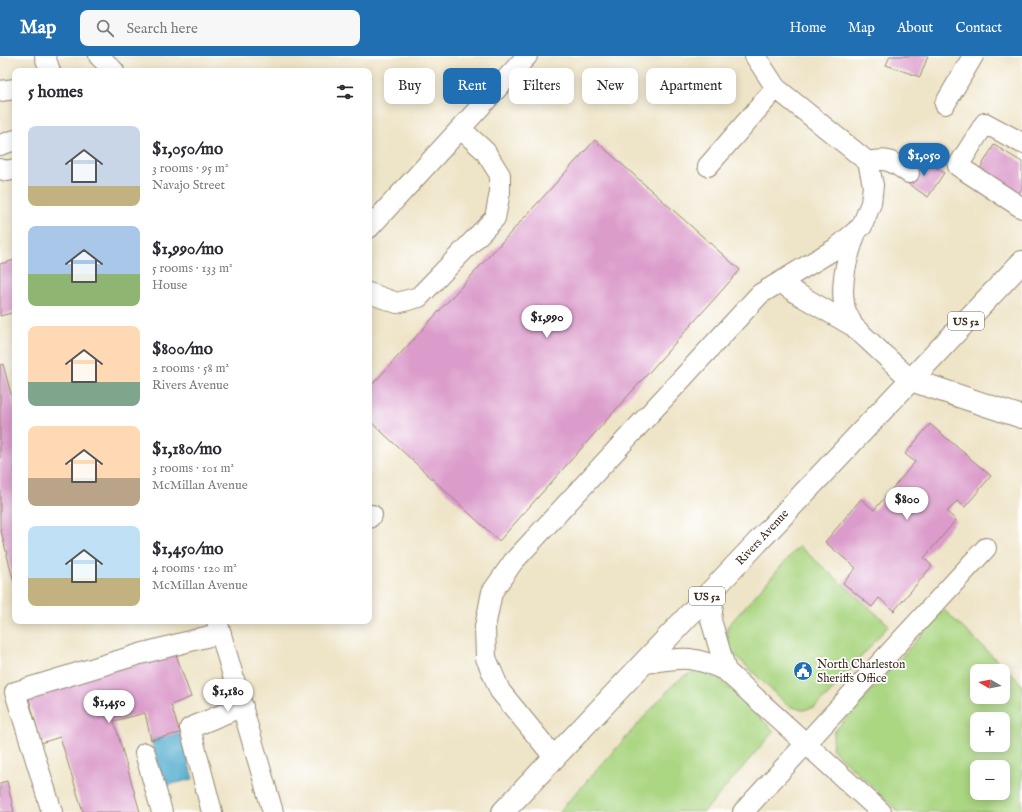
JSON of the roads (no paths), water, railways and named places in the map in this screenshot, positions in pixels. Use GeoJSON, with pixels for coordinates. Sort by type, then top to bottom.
{"type":"FeatureCollection","features":[{"type":"Feature","properties":{"kind":"main road","name":"Rivers Avenue"},"geometry":{"type":"LineString","coordinates":[[503,812],[1022,262]]}},
{"type":"Feature","properties":{"kind":"main road"},"geometry":{"type":"LineString","coordinates":[[911,380],[1022,416]]}},
{"type":"Feature","properties":{"kind":"street"},"geometry":{"type":"LineString","coordinates":[[45,56],[49,68]]}},
{"type":"Feature","properties":{"kind":"street"},"geometry":{"type":"LineString","coordinates":[[99,56],[111,68]]}},
{"type":"Feature","properties":{"kind":"street"},"geometry":{"type":"LineString","coordinates":[[372,225],[527,56]]}},
{"type":"Feature","properties":{"kind":"street"},"geometry":{"type":"LineString","coordinates":[[554,757],[500,691],[486,658],[485,627],[492,592],[513,562],[760,294],[835,249],[862,226],[871,203],[873,186],[868,162],[776,88],[755,56]]}},
{"type":"Feature","properties":{"kind":"street"},"geometry":{"type":"LineString","coordinates":[[945,104],[973,56]]}},
{"type":"Feature","properties":{"kind":"street"},"geometry":{"type":"LineString","coordinates":[[708,166],[776,88]]}},
{"type":"Feature","properties":{"kind":"street"},"geometry":{"type":"LineString","coordinates":[[0,91],[12,89]]}},
{"type":"Feature","properties":{"kind":"street"},"geometry":{"type":"LineString","coordinates":[[1022,143],[985,123],[958,166],[1022,208]]}},
{"type":"Feature","properties":{"kind":"street"},"geometry":{"type":"LineString","coordinates":[[372,294],[397,303],[419,297],[495,218],[500,192],[500,175],[485,151],[461,129]]}},
{"type":"Feature","properties":{"kind":"street"},"geometry":{"type":"LineString","coordinates":[[0,145],[12,141]]}},
{"type":"Feature","properties":{"kind":"street"},"geometry":{"type":"LineString","coordinates":[[868,162],[880,159],[890,160],[909,173]]}},
{"type":"Feature","properties":{"kind":"street"},"geometry":{"type":"LineString","coordinates":[[0,169],[7,171],[12,170]]}},
{"type":"Feature","properties":{"kind":"street"},"geometry":{"type":"LineString","coordinates":[[854,326],[845,310],[844,289],[847,262],[857,230]]}},
{"type":"Feature","properties":{"kind":"street"},"geometry":{"type":"LineString","coordinates":[[780,282],[796,294],[854,326],[911,380]]}},
{"type":"Feature","properties":{"kind":"street"},"geometry":{"type":"LineString","coordinates":[[743,812],[986,548]]}},
{"type":"Feature","properties":{"kind":"street"},"geometry":{"type":"LineString","coordinates":[[715,587],[711,620],[726,671]]}},
{"type":"Feature","properties":{"kind":"street"},"geometry":{"type":"LineString","coordinates":[[52,812],[15,692],[140,654],[219,627],[273,812]]}},
{"type":"Feature","properties":{"kind":"street"},"geometry":{"type":"LineString","coordinates":[[644,663],[684,657],[705,660],[726,671],[881,812]]}},
{"type":"Feature","properties":{"kind":"street"},"geometry":{"type":"LineString","coordinates":[[212,812],[190,728],[243,706]]}},
{"type":"Feature","properties":{"kind":"street"},"geometry":{"type":"LineString","coordinates":[[145,753],[162,812]]}},
{"type":"Feature","properties":{"kind":"water"},"geometry":{"type":"Polygon","coordinates":[[[180,733],[193,779],[164,786],[151,740],[180,733]]]}},
{"type":"Feature","properties":{"kind":"place","name":"North Charleston Sheriffs Office"},"geometry":{"type":"Point","coordinates":[803,671]}}]}
